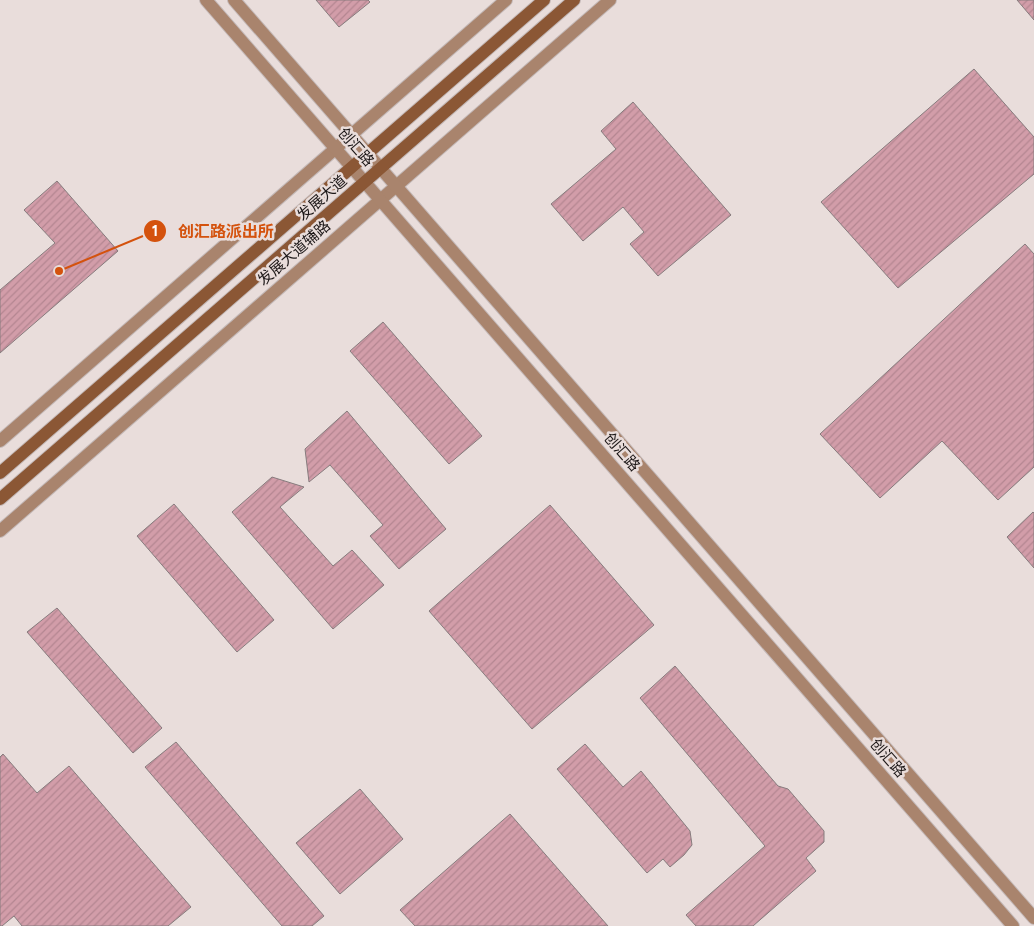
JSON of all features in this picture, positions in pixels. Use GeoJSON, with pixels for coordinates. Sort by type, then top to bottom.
{"type":"FeatureCollection","features":[{"type":"Feature","properties":{"kind":"main road","name":"发展大道"},"geometry":{"type":"LineString","coordinates":[[0,474],[544,0]]}},
{"type":"Feature","properties":{"kind":"main road","name":"发展大道"},"geometry":{"type":"LineString","coordinates":[[0,499],[574,0]]}},
{"type":"Feature","properties":{"kind":"street","name":"创汇路"},"geometry":{"type":"LineString","coordinates":[[206,0],[1013,926]]}},
{"type":"Feature","properties":{"kind":"street","name":"创汇路"},"geometry":{"type":"LineString","coordinates":[[234,0],[1034,918]]}},
{"type":"Feature","properties":{"kind":"street"},"geometry":{"type":"LineString","coordinates":[[0,440],[506,0]]}},
{"type":"Feature","properties":{"kind":"street","name":"发展大道辅路"},"geometry":{"type":"LineString","coordinates":[[0,531],[610,0]]}},
{"type":"Feature","properties":{"kind":"building"},"geometry":{"type":"Polygon","coordinates":[[[316,0],[368,0],[370,2],[339,27],[316,0]]]}},
{"type":"Feature","properties":{"kind":"building"},"geometry":{"type":"Polygon","coordinates":[[[1017,0],[1034,0],[1034,20],[1017,0]]]}},
{"type":"Feature","properties":{"kind":"building"},"geometry":{"type":"Polygon","coordinates":[[[974,69],[1034,137],[1034,174],[898,288],[821,202],[974,69]]]}},
{"type":"Feature","properties":{"kind":"building"},"geometry":{"type":"Polygon","coordinates":[[[633,102],[731,215],[658,276],[630,244],[644,232],[623,207],[583,241],[551,204],[616,149],[601,131],[633,102]]]}},
{"type":"Feature","properties":{"kind":"building"},"geometry":{"type":"Polygon","coordinates":[[[57,181],[118,251],[0,353],[0,290],[55,243],[24,210],[57,181]]]}},
{"type":"Feature","properties":{"kind":"building"},"geometry":{"type":"Polygon","coordinates":[[[1025,244],[1034,254],[1034,467],[998,500],[942,441],[880,498],[820,434],[1025,244]]]}},
{"type":"Feature","properties":{"kind":"building"},"geometry":{"type":"Polygon","coordinates":[[[383,322],[482,436],[449,464],[350,351],[383,322]]]}},
{"type":"Feature","properties":{"kind":"building"},"geometry":{"type":"Polygon","coordinates":[[[347,411],[446,529],[399,569],[370,536],[383,525],[330,465],[309,482],[305,449],[347,411]]]}},
{"type":"Feature","properties":{"kind":"building"},"geometry":{"type":"Polygon","coordinates":[[[272,477],[304,487],[280,507],[333,566],[352,550],[384,585],[333,629],[232,512],[272,477]]]}},
{"type":"Feature","properties":{"kind":"building"},"geometry":{"type":"Polygon","coordinates":[[[174,504],[274,620],[237,652],[137,536],[174,504]]]}},
{"type":"Feature","properties":{"kind":"building"},"geometry":{"type":"Polygon","coordinates":[[[550,505],[654,625],[532,729],[429,611],[550,505]]]}},
{"type":"Feature","properties":{"kind":"building"},"geometry":{"type":"Polygon","coordinates":[[[1034,513],[1034,568],[1007,537],[1034,513]]]}},
{"type":"Feature","properties":{"kind":"building"},"geometry":{"type":"Polygon","coordinates":[[[57,608],[162,728],[133,753],[27,632],[57,608]]]}},
{"type":"Feature","properties":{"kind":"building"},"geometry":{"type":"Polygon","coordinates":[[[675,666],[778,786],[788,789],[824,831],[824,842],[806,858],[816,871],[753,926],[696,926],[686,915],[765,846],[640,698],[675,666]]]}},
{"type":"Feature","properties":{"kind":"building"},"geometry":{"type":"Polygon","coordinates":[[[176,742],[324,916],[312,926],[282,926],[145,767],[176,742]]]}},
{"type":"Feature","properties":{"kind":"building"},"geometry":{"type":"Polygon","coordinates":[[[585,744],[623,787],[641,771],[690,831],[692,845],[670,867],[663,859],[647,873],[557,769],[585,744]]]}},
{"type":"Feature","properties":{"kind":"building"},"geometry":{"type":"Polygon","coordinates":[[[3,754],[37,793],[69,766],[191,907],[168,926],[22,926],[14,916],[0,926],[0,757],[3,754]]]}},
{"type":"Feature","properties":{"kind":"building"},"geometry":{"type":"Polygon","coordinates":[[[360,789],[403,839],[340,894],[296,843],[360,789]]]}},
{"type":"Feature","properties":{"kind":"building"},"geometry":{"type":"Polygon","coordinates":[[[510,814],[608,926],[415,926],[400,910],[510,814]]]}},
{"type":"Feature","properties":{"kind":"place","name":"创汇路派出所"},"geometry":{"type":"Point","coordinates":[59,271]}}]}
